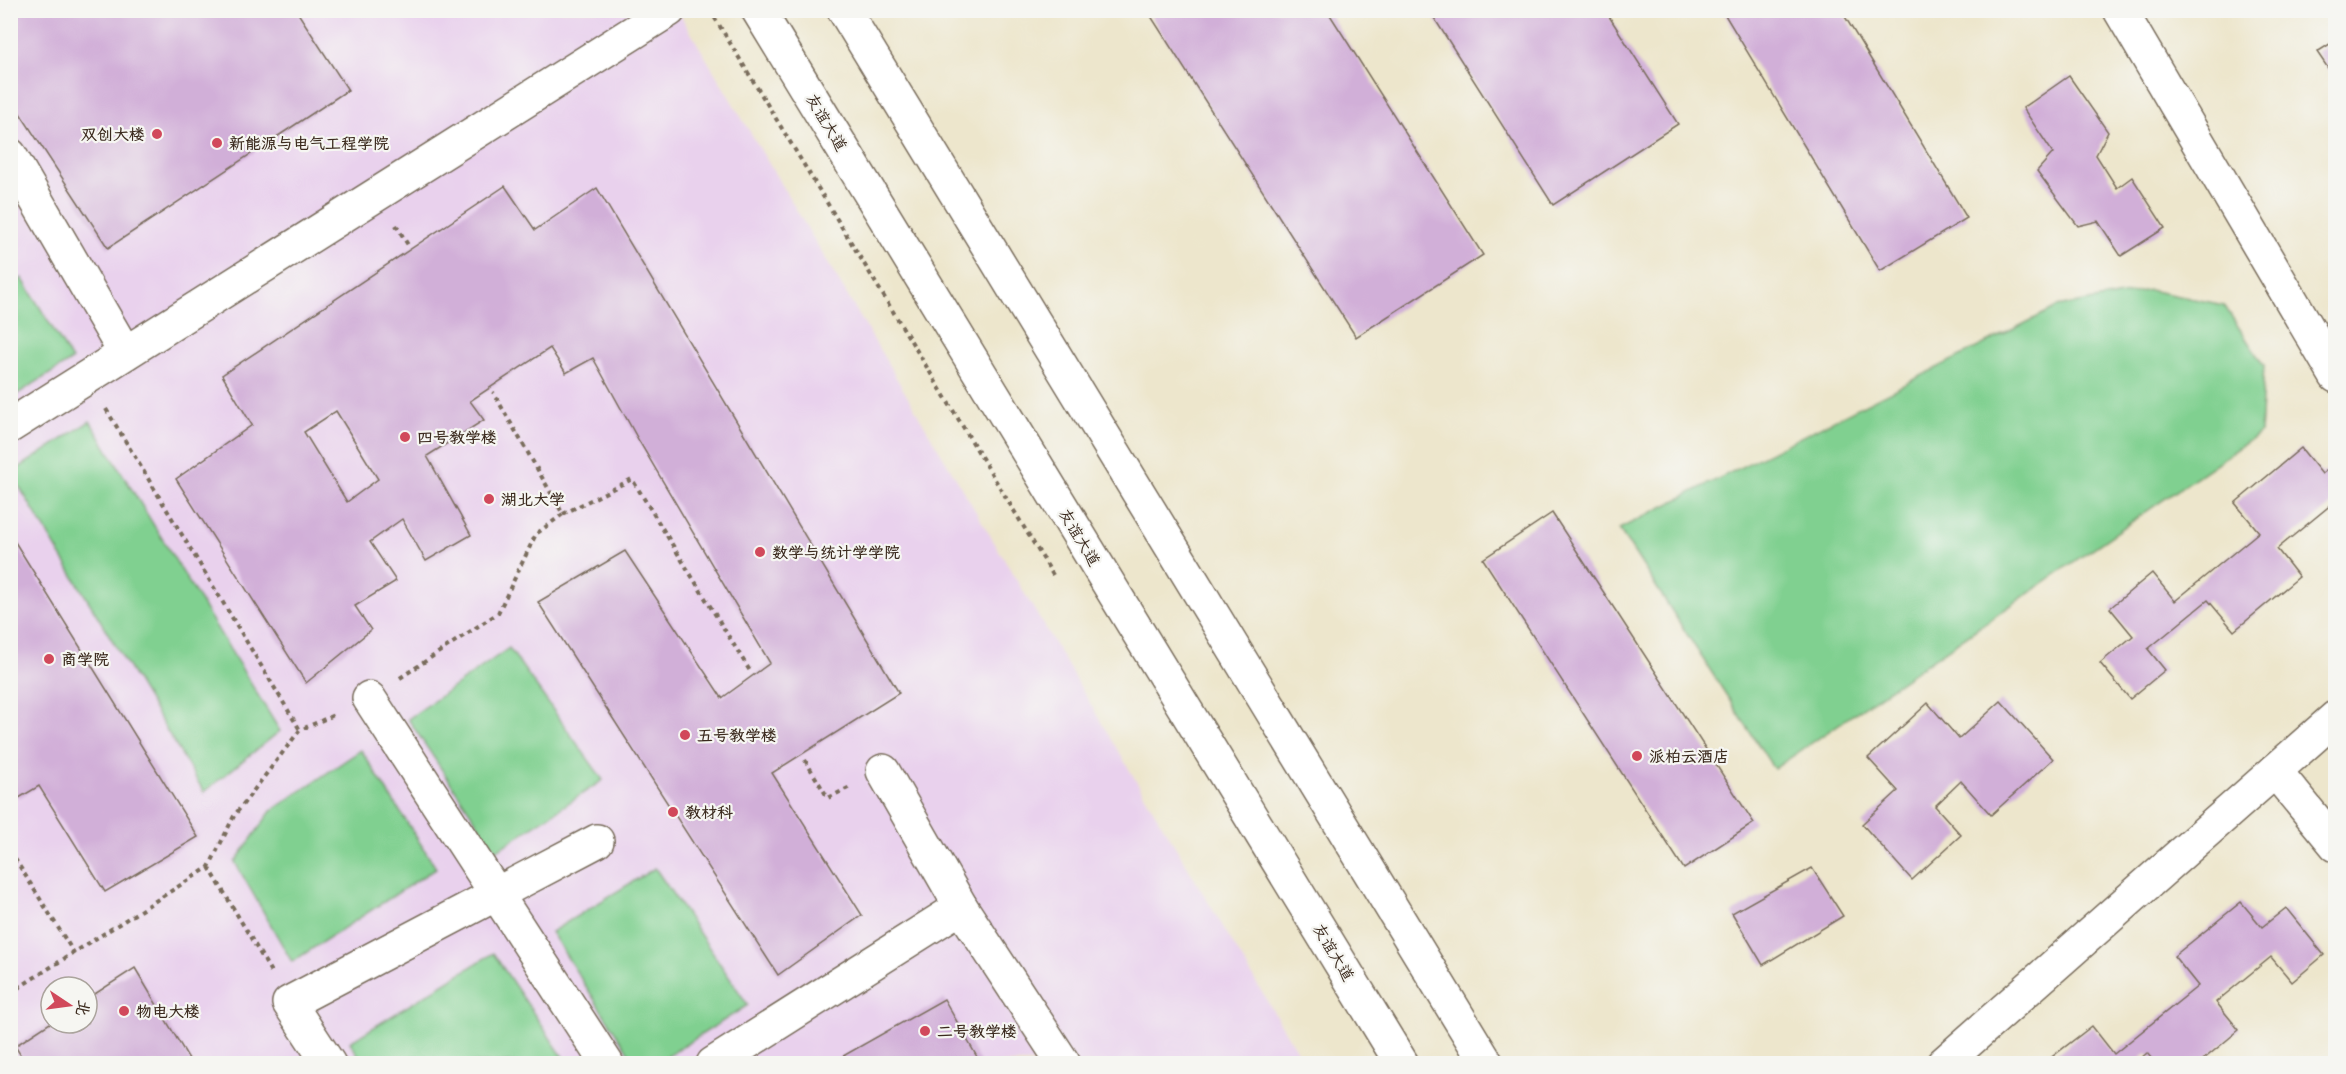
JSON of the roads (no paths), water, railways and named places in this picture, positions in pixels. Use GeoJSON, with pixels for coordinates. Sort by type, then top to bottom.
{"type":"FeatureCollection","features":[{"type":"Feature","properties":{"kind":"street"},"geometry":{"type":"LineString","coordinates":[[10,426],[669,10]]}},
{"type":"Feature","properties":{"kind":"street","name":"友谊大道"},"geometry":{"type":"LineString","coordinates":[[758,10],[1402,1064]]}},
{"type":"Feature","properties":{"kind":"street"},"geometry":{"type":"LineString","coordinates":[[844,10],[1487,1064]]}},
{"type":"Feature","properties":{"kind":"street"},"geometry":{"type":"LineString","coordinates":[[2120,10],[2336,376]]}},
{"type":"Feature","properties":{"kind":"street"},"geometry":{"type":"LineString","coordinates":[[10,155],[125,353]]}},
{"type":"Feature","properties":{"kind":"street"},"geometry":{"type":"LineString","coordinates":[[369,698],[607,1064]]}},
{"type":"Feature","properties":{"kind":"street"},"geometry":{"type":"LineString","coordinates":[[1943,1064],[2336,717]]}},
{"type":"Feature","properties":{"kind":"street"},"geometry":{"type":"LineString","coordinates":[[883,771],[961,907],[1064,1064]]}},
{"type":"Feature","properties":{"kind":"street"},"geometry":{"type":"LineString","coordinates":[[2275,771],[2336,845]]}},
{"type":"Feature","properties":{"kind":"street"},"geometry":{"type":"LineString","coordinates":[[329,1064],[289,1003],[597,841]]}},
{"type":"Feature","properties":{"kind":"street"},"geometry":{"type":"LineString","coordinates":[[713,1064],[961,907]]}},
{"type":"Feature","properties":{"kind":"place","name":"双创大楼"},"geometry":{"type":"Point","coordinates":[157,134]}},
{"type":"Feature","properties":{"kind":"place","name":"新能源与电气工程学院"},"geometry":{"type":"Point","coordinates":[217,143]}},
{"type":"Feature","properties":{"kind":"place","name":"四号教学楼"},"geometry":{"type":"Point","coordinates":[405,437]}},
{"type":"Feature","properties":{"kind":"place","name":"湖北大学"},"geometry":{"type":"Point","coordinates":[489,499]}},
{"type":"Feature","properties":{"kind":"place","name":"数学与统计学学院"},"geometry":{"type":"Point","coordinates":[760,552]}},
{"type":"Feature","properties":{"kind":"place","name":"商学院"},"geometry":{"type":"Point","coordinates":[49,659]}},
{"type":"Feature","properties":{"kind":"place","name":"五号教学楼"},"geometry":{"type":"Point","coordinates":[685,735]}},
{"type":"Feature","properties":{"kind":"place","name":"派柏云酒店"},"geometry":{"type":"Point","coordinates":[1637,756]}},
{"type":"Feature","properties":{"kind":"place","name":"教材科"},"geometry":{"type":"Point","coordinates":[673,812]}},
{"type":"Feature","properties":{"kind":"place","name":"物电大楼"},"geometry":{"type":"Point","coordinates":[124,1011]}},
{"type":"Feature","properties":{"kind":"place","name":"二号教学楼"},"geometry":{"type":"Point","coordinates":[925,1031]}}]}
